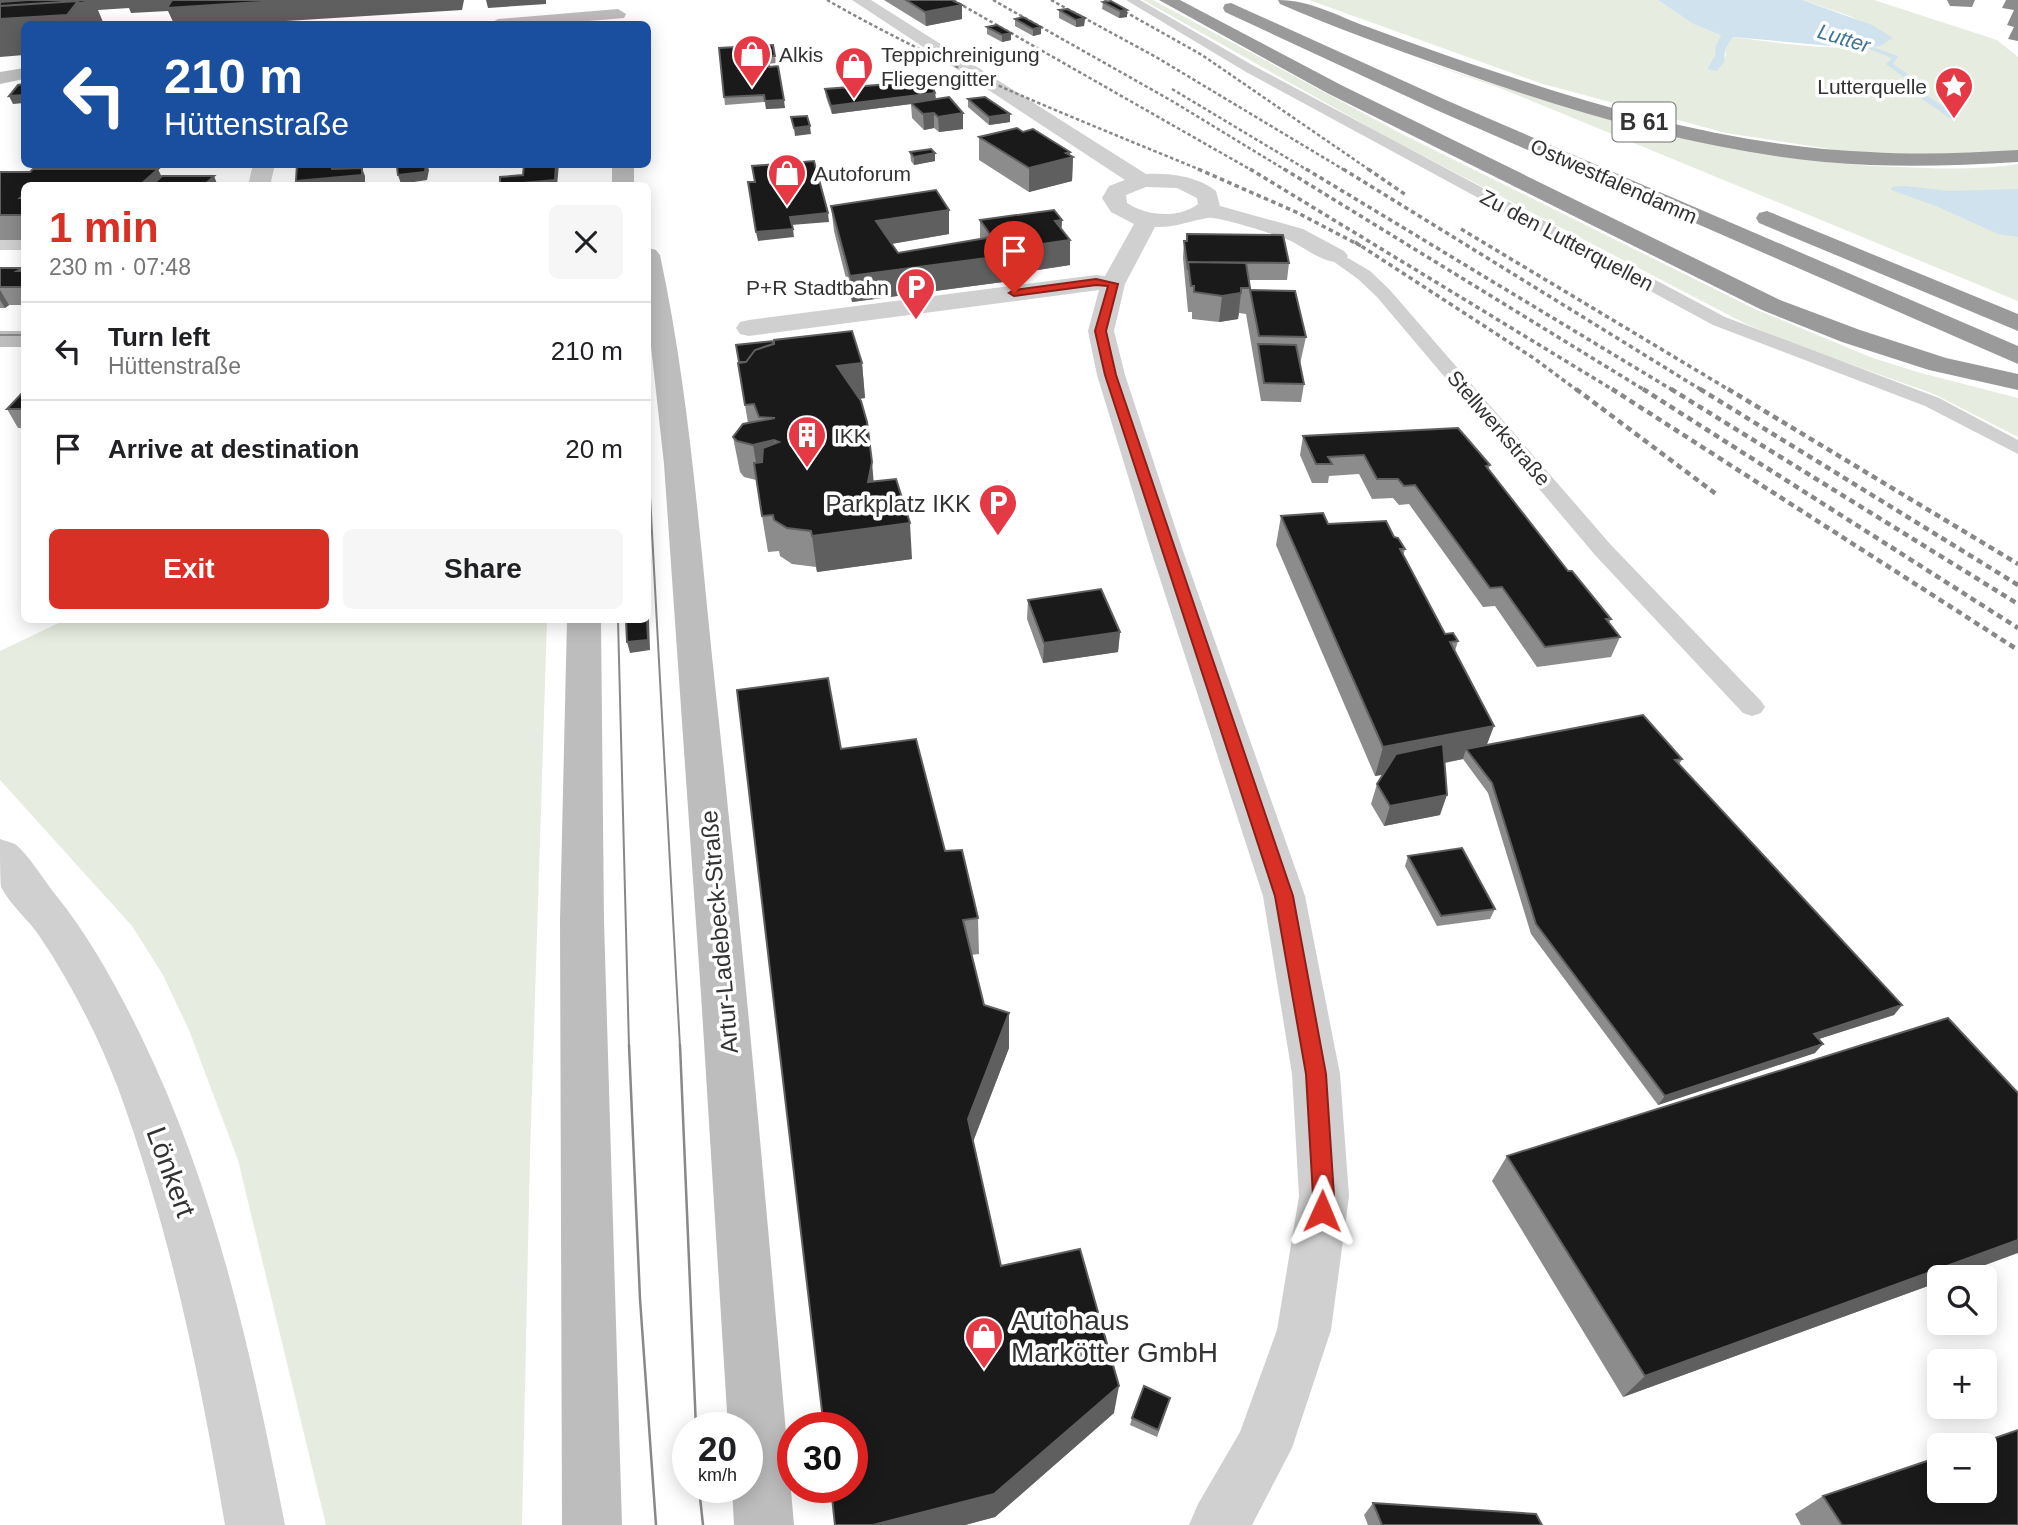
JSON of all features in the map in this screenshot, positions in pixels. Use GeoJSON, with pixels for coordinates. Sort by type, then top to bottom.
{"type":"FeatureCollection","features":[{"type":"Feature","properties":{"kind":"highway"},"geometry":{"type":"LineString","coordinates":[[1167,0],[1336,90],[1771,305],[1877,344],[1939,363],[2018,382]]}},
{"type":"Feature","properties":{"kind":"highway","name":"Ostwestfalendamm"},"geometry":{"type":"LineString","coordinates":[[1213,0],[1453,110],[2018,356]]}},
{"type":"Feature","properties":{"kind":"highway"},"geometry":{"type":"LineString","coordinates":[[1260,0],[1447,83]]}},
{"type":"Feature","properties":{"kind":"highway","name":"B 61"},"geometry":{"type":"LineString","coordinates":[[1286,0],[1451,63],[1548,96],[1675,130],[1743,144],[1863,160],[1970,161],[2018,156]]}},
{"type":"Feature","properties":{"kind":"highway"},"geometry":{"type":"LineString","coordinates":[[1751,212],[2018,323]]}},
{"type":"Feature","properties":{"kind":"street"},"geometry":{"type":"LineString","coordinates":[[860,0],[1142,181]]}},
{"type":"Feature","properties":{"kind":"street"},"geometry":{"type":"LineString","coordinates":[[531,21],[618,13]]}},
{"type":"Feature","properties":{"kind":"street"},"geometry":{"type":"LineString","coordinates":[[0,78],[21,74]]}},
{"type":"Feature","properties":{"kind":"street"},"geometry":{"type":"LineString","coordinates":[[1142,181],[1169,181],[1193,186],[1208,196],[1206,209],[1183,219],[1148,219],[1122,211],[1113,201],[1114,195],[1121,188],[1142,181]]}},
{"type":"Feature","properties":{"kind":"street","name":"Stellwerkstraße"},"geometry":{"type":"LineString","coordinates":[[1206,209],[1295,234],[1336,256]]}},
{"type":"Feature","properties":{"kind":"street"},"geometry":{"type":"LineString","coordinates":[[1148,219],[1113,284],[1101,331],[1111,375],[1284,896],[1316,1074],[1324,1196],[1304,1330],[1263,1448],[1219,1525]]}},
{"type":"Feature","properties":{"kind":"street"},"geometry":{"type":"LineString","coordinates":[[750,328],[1096,282],[1113,284]]}},
{"type":"Feature","properties":{"kind":"street","name":"Artur-Ladebeck-Straße"},"geometry":{"type":"LineString","coordinates":[[651,292],[655,339],[673,418],[717,898],[764,1525]]}},
{"type":"Feature","properties":{"kind":"street"},"geometry":{"type":"LineString","coordinates":[[0,339],[21,339]]}},
{"type":"Feature","properties":{"kind":"street"},"geometry":{"type":"LineString","coordinates":[[584,623],[582,921],[592,1525]]}},
{"type":"Feature","properties":{"kind":"street","name":"Lönkert"},"geometry":{"type":"LineString","coordinates":[[0,855],[55,925],[75,957],[135,1072],[190,1221],[255,1525]]}},
{"type":"Feature","properties":{"kind":"lane","name":"Zu den Lutterquellen"},"geometry":{"type":"LineString","coordinates":[[1132,0],[1261,75],[1719,321],[1932,402],[2018,448]]}},
{"type":"Feature","properties":{"kind":"lane"},"geometry":{"type":"LineString","coordinates":[[0,245],[21,245]]}},
{"type":"Feature","properties":{"kind":"lane","name":"Stellwerkstraße"},"geometry":{"type":"LineString","coordinates":[[1336,256],[1383,293],[1604,550],[1752,707]]}},
{"type":"Feature","properties":{"kind":"shaded area"},"geometry":{"type":"Polygon","coordinates":[[[1143,0],[1153,0],[1402,134],[1755,309],[1870,357],[2018,398],[2018,437],[1934,394],[1799,346],[1746,324],[1383,135],[1143,0]]]}},
{"type":"Feature","properties":{"kind":"shaded area"},"geometry":{"type":"Polygon","coordinates":[[[1309,0],[1658,0],[1693,24],[1722,35],[1716,54],[1707,69],[1726,56],[1725,50],[1733,37],[1839,48],[1879,44],[1892,38],[1850,16],[1802,0],[1874,0],[1997,40],[2018,57],[2018,152],[1868,155],[1726,133],[1543,84],[1309,0]]]}},
{"type":"Feature","properties":{"kind":"shaded area"},"geometry":{"type":"Polygon","coordinates":[[[1401,54],[1524,94],[1647,129],[1773,155],[1836,163],[1916,168],[1975,168],[2018,164],[2018,301],[1500,88],[1401,54]]]}},
{"type":"Feature","properties":{"kind":"shaded area"},"geometry":{"type":"Polygon","coordinates":[[[59,623],[547,623],[530,1154],[522,1525],[326,1525],[238,1160],[189,1030],[163,975],[132,926],[0,780],[0,651],[59,623]]]}},
{"type":"Feature","properties":{"kind":"water"},"geometry":{"type":"Polygon","coordinates":[[[1658,0],[1802,0],[1872,25],[1893,38],[1880,46],[1853,48],[1733,37],[1725,50],[1724,62],[1717,71],[1707,69],[1716,54],[1715,48],[1721,35],[1693,24],[1658,0]]]}},
{"type":"Feature","properties":{"kind":"water"},"geometry":{"type":"Polygon","coordinates":[[[1892,187],[1949,191],[2018,189],[2018,237],[1998,234],[1936,206],[1891,190],[1892,187]]]}},
{"type":"Feature","properties":{"kind":"building"},"geometry":{"type":"Polygon","coordinates":[[[87,0],[79,3],[0,6],[0,2],[87,0]]]}},
{"type":"Feature","properties":{"kind":"building"},"geometry":{"type":"Polygon","coordinates":[[[172,0],[293,0],[167,8],[172,0]]]}},
{"type":"Feature","properties":{"kind":"building"},"geometry":{"type":"Polygon","coordinates":[[[906,0],[952,0],[962,5],[925,12],[906,0]]]}},
{"type":"Feature","properties":{"kind":"building"},"geometry":{"type":"Polygon","coordinates":[[[78,1],[67,15],[0,19],[0,6],[78,1]]]}},
{"type":"Feature","properties":{"kind":"building"},"geometry":{"type":"Polygon","coordinates":[[[1111,1],[1127,10],[1120,11],[1103,2],[1111,1]]]}},
{"type":"Feature","properties":{"kind":"building"},"geometry":{"type":"Polygon","coordinates":[[[1067,9],[1085,18],[1076,20],[1059,10],[1067,9]]]}},
{"type":"Feature","properties":{"kind":"building"},"geometry":{"type":"Polygon","coordinates":[[[1023,17],[1041,27],[1033,29],[1015,19],[1023,17]]]}},
{"type":"Feature","properties":{"kind":"building"},"geometry":{"type":"Polygon","coordinates":[[[997,25],[1011,33],[1002,35],[987,27],[997,25]]]}},
{"type":"Feature","properties":{"kind":"building","name":"Alkis"},"geometry":{"type":"Polygon","coordinates":[[[773,45],[775,56],[767,56],[769,67],[778,66],[784,100],[765,101],[764,95],[724,97],[719,48],[773,45]]]}},
{"type":"Feature","properties":{"kind":"building"},"geometry":{"type":"Polygon","coordinates":[[[930,81],[935,93],[831,106],[825,89],[930,81]]]}},
{"type":"Feature","properties":{"kind":"building"},"geometry":{"type":"Polygon","coordinates":[[[21,84],[21,95],[9,96],[21,84]]]}},
{"type":"Feature","properties":{"kind":"building"},"geometry":{"type":"Polygon","coordinates":[[[949,97],[963,113],[938,117],[934,113],[923,114],[911,103],[949,97]]]}},
{"type":"Feature","properties":{"kind":"building"},"geometry":{"type":"Polygon","coordinates":[[[985,97],[1010,114],[989,117],[968,99],[985,97]]]}},
{"type":"Feature","properties":{"kind":"building"},"geometry":{"type":"Polygon","coordinates":[[[807,116],[810,126],[794,128],[791,117],[807,116]]]}},
{"type":"Feature","properties":{"kind":"building"},"geometry":{"type":"Polygon","coordinates":[[[1017,128],[1023,132],[1033,129],[1070,152],[1066,153],[1073,157],[1029,168],[979,137],[1017,128]]]}},
{"type":"Feature","properties":{"kind":"building"},"geometry":{"type":"Polygon","coordinates":[[[931,149],[935,153],[914,157],[910,152],[931,149]]]}},
{"type":"Feature","properties":{"kind":"building"},"geometry":{"type":"Polygon","coordinates":[[[814,161],[828,213],[790,217],[793,229],[756,232],[748,182],[755,182],[752,166],[814,161]]]}},
{"type":"Feature","properties":{"kind":"building"},"geometry":{"type":"Polygon","coordinates":[[[297,168],[362,168],[362,175],[296,181],[297,168]]]}},
{"type":"Feature","properties":{"kind":"building"},"geometry":{"type":"Polygon","coordinates":[[[397,168],[426,168],[425,172],[398,175],[397,168]]]}},
{"type":"Feature","properties":{"kind":"building"},"geometry":{"type":"Polygon","coordinates":[[[524,168],[556,168],[555,180],[500,182],[500,177],[523,175],[524,168]]]}},
{"type":"Feature","properties":{"kind":"building"},"geometry":{"type":"Polygon","coordinates":[[[33,169],[158,169],[143,182],[21,182],[21,215],[0,215],[0,172],[30,172],[33,169]]]}},
{"type":"Feature","properties":{"kind":"building"},"geometry":{"type":"Polygon","coordinates":[[[162,176],[214,176],[207,182],[155,182],[162,176]]]}},
{"type":"Feature","properties":{"kind":"building"},"geometry":{"type":"Polygon","coordinates":[[[936,190],[949,210],[876,221],[898,253],[992,237],[980,220],[1054,210],[1062,220],[1055,221],[1070,240],[1021,247],[1025,253],[850,276],[831,206],[936,190]]]}},
{"type":"Feature","properties":{"kind":"building"},"geometry":{"type":"Polygon","coordinates":[[[1187,234],[1283,235],[1289,263],[1188,262],[1188,270],[1184,241],[1187,241],[1187,234]]]}},
{"type":"Feature","properties":{"kind":"building"},"geometry":{"type":"Polygon","coordinates":[[[1188,262],[1246,263],[1250,288],[1241,288],[1241,293],[1222,296],[1194,292],[1188,262]]]}},
{"type":"Feature","properties":{"kind":"building"},"geometry":{"type":"Polygon","coordinates":[[[0,268],[21,268],[17,271],[21,271],[21,287],[0,287],[0,268]]]}},
{"type":"Feature","properties":{"kind":"building"},"geometry":{"type":"Polygon","coordinates":[[[1250,290],[1295,291],[1306,337],[1259,336],[1250,290]]]}},
{"type":"Feature","properties":{"kind":"building","name":"IKK"},"geometry":{"type":"Polygon","coordinates":[[[852,331],[862,363],[837,366],[861,401],[867,422],[872,462],[868,482],[896,479],[910,523],[812,536],[811,531],[787,528],[774,520],[773,515],[762,516],[754,463],[762,462],[763,448],[779,442],[774,440],[753,445],[737,441],[733,437],[743,424],[775,418],[759,417],[754,404],[745,405],[738,363],[746,362],[755,350],[774,344],[774,340],[852,331]]]}},
{"type":"Feature","properties":{"kind":"building"},"geometry":{"type":"Polygon","coordinates":[[[773,341],[773,344],[755,350],[746,362],[739,362],[736,345],[773,341]]]}},
{"type":"Feature","properties":{"kind":"building"},"geometry":{"type":"Polygon","coordinates":[[[1258,344],[1296,345],[1304,384],[1264,383],[1258,344]]]}},
{"type":"Feature","properties":{"kind":"building"},"geometry":{"type":"Polygon","coordinates":[[[21,394],[21,409],[7,409],[21,394]]]}},
{"type":"Feature","properties":{"kind":"building"},"geometry":{"type":"Polygon","coordinates":[[[1458,428],[1490,465],[1486,466],[1568,571],[1572,571],[1611,619],[1606,619],[1620,637],[1545,647],[1502,587],[1490,588],[1415,485],[1404,486],[1398,479],[1377,479],[1364,455],[1328,457],[1332,464],[1316,464],[1303,436],[1458,428]]]}},
{"type":"Feature","properties":{"kind":"building"},"geometry":{"type":"Polygon","coordinates":[[[1323,513],[1328,524],[1386,521],[1394,537],[1398,538],[1405,549],[1400,549],[1445,634],[1453,633],[1458,641],[1450,642],[1494,726],[1383,747],[1281,516],[1323,513]]]}},
{"type":"Feature","properties":{"kind":"building"},"geometry":{"type":"Polygon","coordinates":[[[1101,589],[1120,632],[1044,643],[1028,600],[1101,589]]]}},
{"type":"Feature","properties":{"kind":"building"},"geometry":{"type":"Polygon","coordinates":[[[626,623],[647,623],[648,640],[627,642],[626,623]]]}},
{"type":"Feature","properties":{"kind":"building"},"geometry":{"type":"Polygon","coordinates":[[[828,678],[841,749],[916,739],[945,851],[962,850],[978,918],[963,920],[984,1005],[1009,1013],[968,1119],[1001,1266],[1080,1249],[1119,1386],[994,1494],[873,1525],[835,1525],[833,1503],[868,1503],[868,1412],[822,1412],[737,690],[828,678]]]}},
{"type":"Feature","properties":{"kind":"building"},"geometry":{"type":"Polygon","coordinates":[[[1643,715],[1682,759],[1675,760],[1902,1005],[1814,1034],[1823,1044],[1665,1096],[1536,924],[1492,783],[1466,749],[1643,715]]]}},
{"type":"Feature","properties":{"kind":"building"},"geometry":{"type":"Polygon","coordinates":[[[1443,744],[1447,795],[1390,806],[1377,784],[1396,754],[1443,744]]]}},
{"type":"Feature","properties":{"kind":"building"},"geometry":{"type":"Polygon","coordinates":[[[1462,848],[1495,909],[1441,916],[1408,856],[1462,848]]]}},
{"type":"Feature","properties":{"kind":"building"},"geometry":{"type":"Polygon","coordinates":[[[1948,1018],[2018,1093],[2018,1240],[1949,1265],[1927,1265],[1927,1273],[1645,1376],[1507,1156],[1948,1018]]]}},
{"type":"Feature","properties":{"kind":"building"},"geometry":{"type":"Polygon","coordinates":[[[1144,1386],[1170,1398],[1158,1430],[1132,1418],[1144,1386]]]}},
{"type":"Feature","properties":{"kind":"building"},"geometry":{"type":"Polygon","coordinates":[[[2018,1430],[2018,1525],[1842,1525],[1823,1496],[1927,1461],[1927,1503],[1997,1503],[1997,1437],[2018,1430]]]}},
{"type":"Feature","properties":{"kind":"building"},"geometry":{"type":"Polygon","coordinates":[[[1373,1503],[1536,1514],[1542,1525],[1382,1525],[1373,1503]]]}},
{"type":"Feature","properties":{"kind":"waterway","name":"Lutter"},"geometry":{"type":"LineString","coordinates":[[1854,41],[1896,57],[1889,64],[1911,79],[1904,84],[1954,117]]}},
{"type":"Feature","properties":{"kind":"tram line"},"geometry":{"type":"LineString","coordinates":[[0,335],[21,335]]}},
{"type":"Feature","properties":{"kind":"tram line"},"geometry":{"type":"LineString","coordinates":[[651,514],[680,1047]]}},
{"type":"Feature","properties":{"kind":"tram line"},"geometry":{"type":"LineString","coordinates":[[618,623],[629,1047]]}},
{"type":"Feature","properties":{"kind":"tram line"},"geometry":{"type":"LineString","coordinates":[[629,1045],[640,1299],[656,1525]]}},
{"type":"Feature","properties":{"kind":"tram line"},"geometry":{"type":"LineString","coordinates":[[680,1045],[695,1412]]}},
{"type":"Feature","properties":{"kind":"tram line"},"geometry":{"type":"LineString","coordinates":[[701,1503],[703,1525]]}},
{"type":"Feature","properties":{"kind":"railway"},"geometry":{"type":"LineString","coordinates":[[827,0],[965,71],[1203,171]]}},
{"type":"Feature","properties":{"kind":"railway"},"geometry":{"type":"LineString","coordinates":[[953,0],[1253,171]]}},
{"type":"Feature","properties":{"kind":"railway"},"geometry":{"type":"LineString","coordinates":[[993,0],[1172,101],[1287,171]]}},
{"type":"Feature","properties":{"kind":"railway"},"geometry":{"type":"LineString","coordinates":[[1051,0],[1156,57],[1346,171]]}},
{"type":"Feature","properties":{"kind":"railway"},"geometry":{"type":"LineString","coordinates":[[1104,0],[1202,55],[1371,171]]}},
{"type":"Feature","properties":{"kind":"railway"},"geometry":{"type":"LineString","coordinates":[[1172,89],[1309,171]]}},
{"type":"Feature","properties":{"kind":"railway"},"geometry":{"type":"LineString","coordinates":[[1198,169],[1296,212],[1361,246]]}},
{"type":"Feature","properties":{"kind":"railway"},"geometry":{"type":"LineString","coordinates":[[1250,169],[1615,391]]}},
{"type":"Feature","properties":{"kind":"railway"},"geometry":{"type":"LineString","coordinates":[[1284,169],[1646,391]]}},
{"type":"Feature","properties":{"kind":"railway"},"geometry":{"type":"LineString","coordinates":[[1306,169],[1674,391]]}},
{"type":"Feature","properties":{"kind":"railway"},"geometry":{"type":"LineString","coordinates":[[1343,169],[1703,391]]}},
{"type":"Feature","properties":{"kind":"railway"},"geometry":{"type":"LineString","coordinates":[[1368,169],[1406,195]]}},
{"type":"Feature","properties":{"kind":"railway"},"geometry":{"type":"LineString","coordinates":[[1461,229],[1731,391]]}},
{"type":"Feature","properties":{"kind":"railway"},"geometry":{"type":"LineString","coordinates":[[1355,242],[1535,359],[1578,391]]}},
{"type":"Feature","properties":{"kind":"railway"},"geometry":{"type":"LineString","coordinates":[[1576,389],[1716,494]]}},
{"type":"Feature","properties":{"kind":"railway"},"geometry":{"type":"LineString","coordinates":[[1612,389],[2018,650]]}},
{"type":"Feature","properties":{"kind":"railway"},"geometry":{"type":"LineString","coordinates":[[1643,389],[2018,628]]}},
{"type":"Feature","properties":{"kind":"railway"},"geometry":{"type":"LineString","coordinates":[[1671,389],[2018,604]]}},
{"type":"Feature","properties":{"kind":"railway"},"geometry":{"type":"LineString","coordinates":[[1700,389],[2018,585]]}},
{"type":"Feature","properties":{"kind":"railway"},"geometry":{"type":"LineString","coordinates":[[1728,389],[2018,564]]}},
{"type":"Feature","properties":{"kind":"place","name":"Alkis"},"geometry":{"type":"Point","coordinates":[752,88]}},
{"type":"Feature","properties":{"kind":"place","name":"Teppichreinigung Fliegengitter"},"geometry":{"type":"Point","coordinates":[854,100]}},
{"type":"Feature","properties":{"kind":"place","name":"Lutterquelle"},"geometry":{"type":"Point","coordinates":[1954,120]}},
{"type":"Feature","properties":{"kind":"place","name":"Autoforum"},"geometry":{"type":"Point","coordinates":[787,207]}},
{"type":"Feature","properties":{"kind":"place","name":"P+R Stadtbahn"},"geometry":{"type":"Point","coordinates":[916,321]}},
{"type":"Feature","properties":{"kind":"place","name":"IKK"},"geometry":{"type":"Point","coordinates":[807,469]}},
{"type":"Feature","properties":{"kind":"place","name":"Parkplatz IKK"},"geometry":{"type":"Point","coordinates":[998,537]}},
{"type":"Feature","properties":{"kind":"place","name":"Autohaus Markötter GmbH"},"geometry":{"type":"Point","coordinates":[984,1370]}},
{"type":"Feature","properties":{"kind":"route"},"geometry":{"type":"LineString","coordinates":[[1014,293],[1096,282],[1113,284],[1101,331],[1111,375],[1166,548],[1284,896],[1316,1074],[1324,1196],[1322,1211]]}}]}
